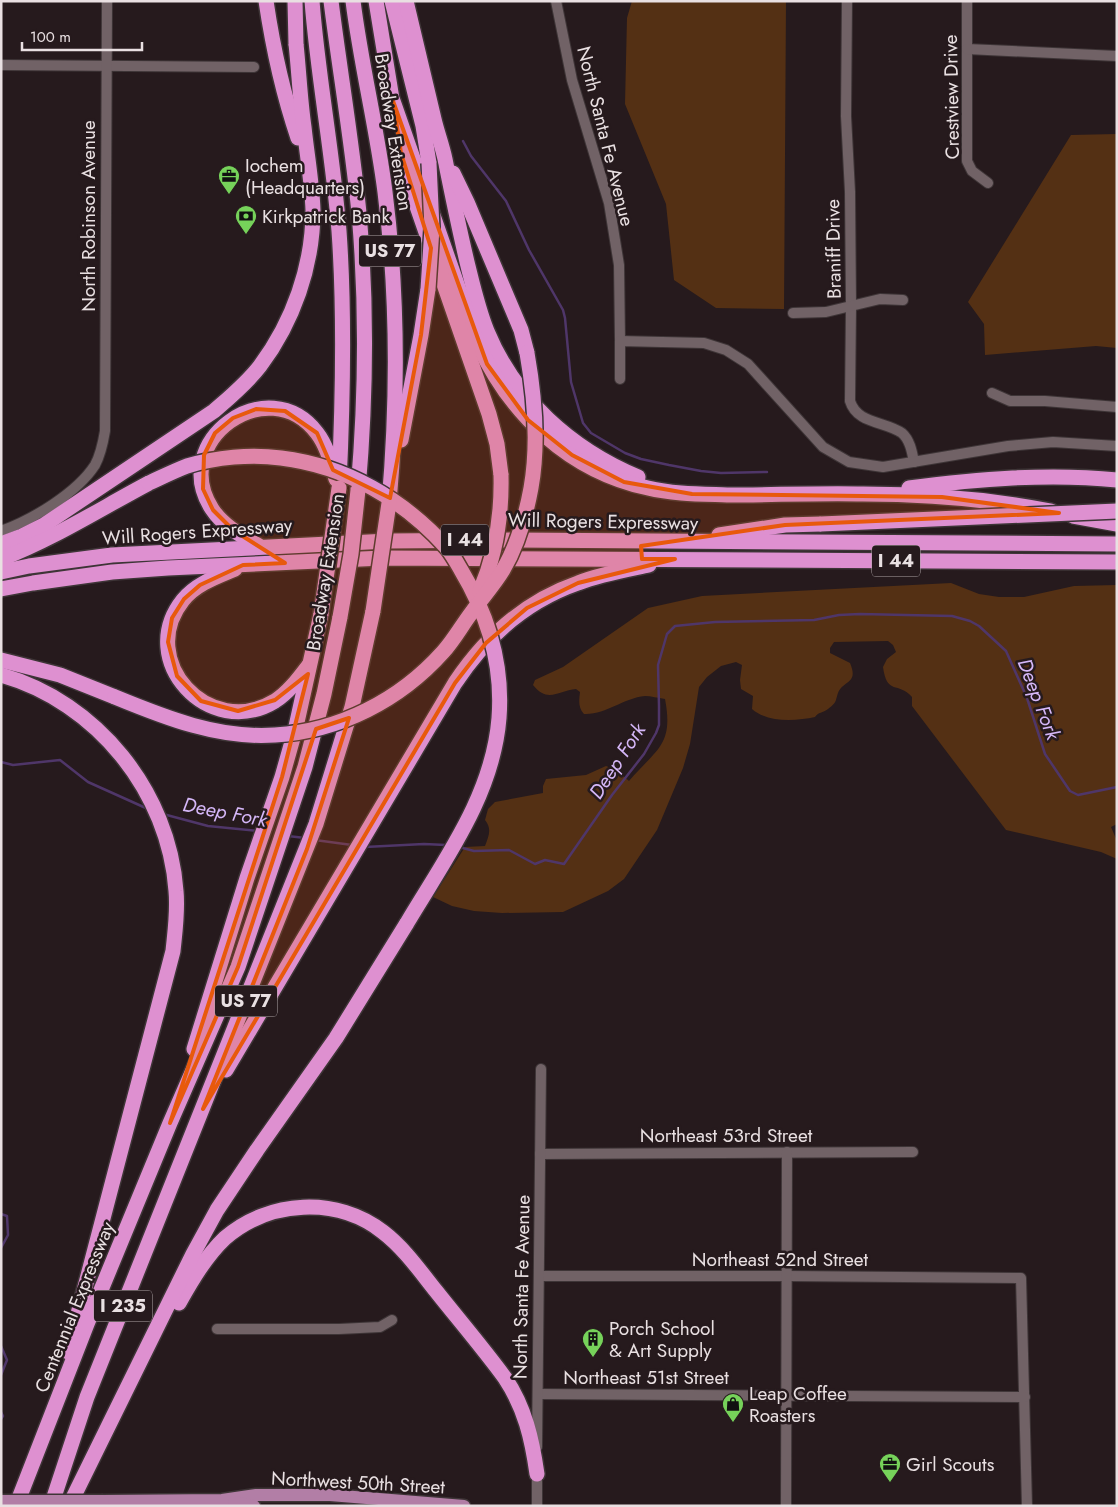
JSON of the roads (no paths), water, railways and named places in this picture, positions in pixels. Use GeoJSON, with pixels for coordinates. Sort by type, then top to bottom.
{"type":"FeatureCollection","features":[{"type":"Feature","properties":{"kind":"highway"},"geometry":{"type":"LineString","coordinates":[[266,1],[276,60],[290,113],[308,168]]}},
{"type":"Feature","properties":{"kind":"highway"},"geometry":{"type":"LineString","coordinates":[[1,544],[44,525],[214,411],[259,367],[290,317],[307,266],[313,210],[296,44],[294,1]]}},
{"type":"Feature","properties":{"kind":"highway"},"geometry":{"type":"LineString","coordinates":[[294,1],[332,171]]}},
{"type":"Feature","properties":{"kind":"highway"},"geometry":{"type":"LineString","coordinates":[[170,1123],[247,878],[282,777],[311,663],[321,614],[339,488],[344,372],[339,230],[318,65],[312,1]]}},
{"type":"Feature","properties":{"kind":"highway","name":"Broadway Extension"},"geometry":{"type":"LineString","coordinates":[[170,1123],[238,968],[300,782],[324,694],[340,617],[350,554],[358,490],[364,399],[364,287],[355,176],[331,1]]}},
{"type":"Feature","properties":{"kind":"highway","name":"Broadway Extension"},"geometry":{"type":"LineString","coordinates":[[203,1109],[289,893],[328,788],[352,707],[373,611],[389,503],[395,400],[393,276],[385,192],[356,29],[353,1]]}},
{"type":"Feature","properties":{"kind":"highway"},"geometry":{"type":"LineString","coordinates":[[376,1],[401,153],[412,192],[497,444],[501,475],[501,508],[494,551],[481,588],[462,626]]}},
{"type":"Feature","properties":{"kind":"highway"},"geometry":{"type":"LineString","coordinates":[[389,503],[421,335],[428,289],[432,228],[432,193],[423,126],[392,1]]}},
{"type":"Feature","properties":{"kind":"highway"},"geometry":{"type":"LineString","coordinates":[[406,1],[444,156],[474,292],[487,332],[508,373],[523,393],[554,426],[586,450],[625,471],[692,494]]}},
{"type":"Feature","properties":{"kind":"highway"},"geometry":{"type":"LineString","coordinates":[[393,101],[478,344],[498,382],[512,401],[543,435],[557,446],[592,467],[624,482],[649,488],[692,494],[862,494],[977,500],[1017,505],[1117,524]]}},
{"type":"Feature","properties":{"kind":"highway"},"geometry":{"type":"LineString","coordinates":[[1,660],[23,664],[60,676],[182,723],[212,731],[243,735],[274,735],[311,730],[351,718],[372,708],[398,692],[423,673],[439,656],[503,570],[513,550],[530,489],[534,460],[535,428],[533,384],[527,353],[517,321],[467,202],[444,156]]}},
{"type":"Feature","properties":{"kind":"highway"},"geometry":{"type":"LineString","coordinates":[[259,546],[222,521],[207,500],[203,489],[202,467],[204,455],[215,433],[224,424],[240,414],[256,409],[276,409],[294,414],[311,426],[323,441],[339,488]]}},
{"type":"Feature","properties":{"kind":"highway"},"geometry":{"type":"LineString","coordinates":[[1,559],[25,550],[149,482],[188,466],[218,460],[249,457],[280,458],[321,466],[372,486],[408,510],[448,549],[470,586],[488,626],[496,656],[500,687],[495,748],[480,794],[466,823],[336,1038],[217,1210],[193,1254],[69,1506]]}},
{"type":"Feature","properties":{"kind":"highway"},"geometry":{"type":"LineString","coordinates":[[862,494],[944,484],[1017,478],[1094,478],[1117,480]]}},
{"type":"Feature","properties":{"kind":"highway"},"geometry":{"type":"LineString","coordinates":[[670,542],[785,525],[1117,511]]}},
{"type":"Feature","properties":{"kind":"highway","name":"Will Rogers Expressway"},"geometry":{"type":"LineString","coordinates":[[1,572],[112,555],[259,546],[447,540],[1117,544]]}},
{"type":"Feature","properties":{"kind":"highway","name":"Will Rogers Expressway"},"geometry":{"type":"LineString","coordinates":[[1,589],[112,572],[413,558],[1117,562]]}},
{"type":"Feature","properties":{"kind":"highway"},"geometry":{"type":"LineString","coordinates":[[203,1109],[465,667],[486,643],[513,619],[542,600],[578,583],[675,559]]}},
{"type":"Feature","properties":{"kind":"highway"},"geometry":{"type":"LineString","coordinates":[[243,565],[200,585],[184,599],[178,608],[171,624],[168,642],[172,666],[183,685],[201,701],[212,707],[238,712],[252,710],[275,700],[286,692],[311,663]]}},
{"type":"Feature","properties":{"kind":"highway"},"geometry":{"type":"LineString","coordinates":[[1,675],[21,680],[58,699],[84,717],[112,744],[133,770],[149,796],[160,823],[173,868],[177,911],[173,952],[51,1415]]}},
{"type":"Feature","properties":{"kind":"highway","name":"I 235"},"geometry":{"type":"LineString","coordinates":[[52,1506],[86,1397],[203,1109]]}},
{"type":"Feature","properties":{"kind":"highway","name":"Centennial Expressway"},"geometry":{"type":"LineString","coordinates":[[16,1506],[170,1123]]}},
{"type":"Feature","properties":{"kind":"highway"},"geometry":{"type":"LineString","coordinates":[[117,1408],[195,1276],[226,1238],[249,1222],[276,1211],[303,1207],[329,1208],[366,1220],[392,1239],[498,1367],[512,1389],[526,1418],[533,1445],[537,1474]]}},
{"type":"Feature","properties":{"kind":"main road","name":"Northwest 50th Street"},"geometry":{"type":"LineString","coordinates":[[1,1501],[103,1501],[145,1504],[222,1500],[256,1495],[464,1506]]}},
{"type":"Feature","properties":{"kind":"main road","name":"Northwest 50th Street"},"geometry":{"type":"LineString","coordinates":[[222,1500],[254,1506]]}},
{"type":"Feature","properties":{"kind":"street","name":"North Robinson Avenue"},"geometry":{"type":"LineString","coordinates":[[1,532],[50,506],[80,482],[95,464],[101,452],[104,431],[107,1]]}},
{"type":"Feature","properties":{"kind":"street","name":"North Santa Fe Avenue"},"geometry":{"type":"LineString","coordinates":[[556,1],[572,80],[610,202],[619,265],[620,379]]}},
{"type":"Feature","properties":{"kind":"street","name":"Braniff Drive"},"geometry":{"type":"LineString","coordinates":[[847,1],[846,116],[850,192],[850,401],[852,408],[867,419],[902,433],[910,445],[914,462]]}},
{"type":"Feature","properties":{"kind":"street","name":"Crestview Drive"},"geometry":{"type":"LineString","coordinates":[[967,1],[966,162],[972,171],[988,184]]}},
{"type":"Feature","properties":{"kind":"street"},"geometry":{"type":"LineString","coordinates":[[967,49],[1117,56]]}},
{"type":"Feature","properties":{"kind":"street"},"geometry":{"type":"LineString","coordinates":[[1,65],[254,67]]}},
{"type":"Feature","properties":{"kind":"street"},"geometry":{"type":"LineString","coordinates":[[793,313],[826,312],[880,299],[904,300]]}},
{"type":"Feature","properties":{"kind":"street"},"geometry":{"type":"LineString","coordinates":[[620,341],[704,343],[726,350],[748,364],[822,447],[849,462],[883,466],[1008,446],[1053,442],[1117,446]]}},
{"type":"Feature","properties":{"kind":"street"},"geometry":{"type":"LineString","coordinates":[[992,393],[1010,401],[1045,401],[1117,407]]}},
{"type":"Feature","properties":{"kind":"street","name":"North Santa Fe Avenue"},"geometry":{"type":"LineString","coordinates":[[537,1506],[541,1069]]}},
{"type":"Feature","properties":{"kind":"street"},"geometry":{"type":"LineString","coordinates":[[786,1506],[787,1152]]}},
{"type":"Feature","properties":{"kind":"street","name":"Northeast 53rd Street"},"geometry":{"type":"LineString","coordinates":[[540,1154],[912,1152]]}},
{"type":"Feature","properties":{"kind":"street","name":"Northeast 52nd Street"},"geometry":{"type":"LineString","coordinates":[[539,1276],[1021,1278],[1025,1397]]}},
{"type":"Feature","properties":{"kind":"street"},"geometry":{"type":"LineString","coordinates":[[217,1329],[348,1329],[380,1327],[392,1320]]}},
{"type":"Feature","properties":{"kind":"street","name":"Northeast 51st Street"},"geometry":{"type":"LineString","coordinates":[[538,1394],[1025,1397]]}},
{"type":"Feature","properties":{"kind":"street"},"geometry":{"type":"LineString","coordinates":[[1025,1397],[1027,1506]]}},
{"type":"Feature","properties":{"kind":"waterway"},"geometry":{"type":"LineString","coordinates":[[463,141],[471,156],[506,201],[529,250],[563,310],[571,382],[583,423],[591,433],[625,453],[641,459],[701,471],[721,473],[767,472]]}},
{"type":"Feature","properties":{"kind":"waterway","name":"Deep Fork"},"geometry":{"type":"LineString","coordinates":[[459,847],[474,851],[509,850],[535,864],[545,860],[564,864],[612,795],[644,754],[656,733],[659,725],[658,665],[667,634],[675,626],[715,622],[814,620],[839,615],[860,614],[952,616],[970,621],[979,626],[1006,651],[1027,698],[1045,754],[1070,791],[1078,795],[1117,787]]}},
{"type":"Feature","properties":{"kind":"waterway","name":"Deep Fork"},"geometry":{"type":"LineString","coordinates":[[1,762],[13,765],[60,760],[88,782],[148,809]]}},
{"type":"Feature","properties":{"kind":"waterway","name":"Deep Fork"},"geometry":{"type":"LineString","coordinates":[[163,814],[208,826],[258,831]]}},
{"type":"Feature","properties":{"kind":"waterway","name":"Deep Fork"},"geometry":{"type":"LineString","coordinates":[[288,836],[305,838]]}},
{"type":"Feature","properties":{"kind":"waterway","name":"Deep Fork"},"geometry":{"type":"LineString","coordinates":[[315,840],[352,845]]}},
{"type":"Feature","properties":{"kind":"waterway","name":"Deep Fork"},"geometry":{"type":"LineString","coordinates":[[365,847],[424,844],[446,845]]}},
{"type":"Feature","properties":{"kind":"waterway"},"geometry":{"type":"LineString","coordinates":[[1,1214],[7,1216],[8,1235],[1,1248]]}},
{"type":"Feature","properties":{"kind":"waterway"},"geometry":{"type":"LineString","coordinates":[[1,1346],[7,1360],[1,1375]]}},
{"type":"Feature","properties":{"kind":"waterway"},"geometry":{"type":"LineString","coordinates":[[1,1412],[3,1416],[1,1419]]}},
{"type":"Feature","properties":{"kind":"place","name":"Iochem (Headquarters)"},"geometry":{"type":"Point","coordinates":[229,195]}},
{"type":"Feature","properties":{"kind":"place","name":"Kirkpatrick Bank"},"geometry":{"type":"Point","coordinates":[246,235]}},
{"type":"Feature","properties":{"kind":"place","name":"Porch School & Art Supply"},"geometry":{"type":"Point","coordinates":[593,1358]}},
{"type":"Feature","properties":{"kind":"place","name":"Leap Coffee Roasters"},"geometry":{"type":"Point","coordinates":[733,1423]}},
{"type":"Feature","properties":{"kind":"place","name":"Girl Scouts"},"geometry":{"type":"Point","coordinates":[890,1483]}}]}
